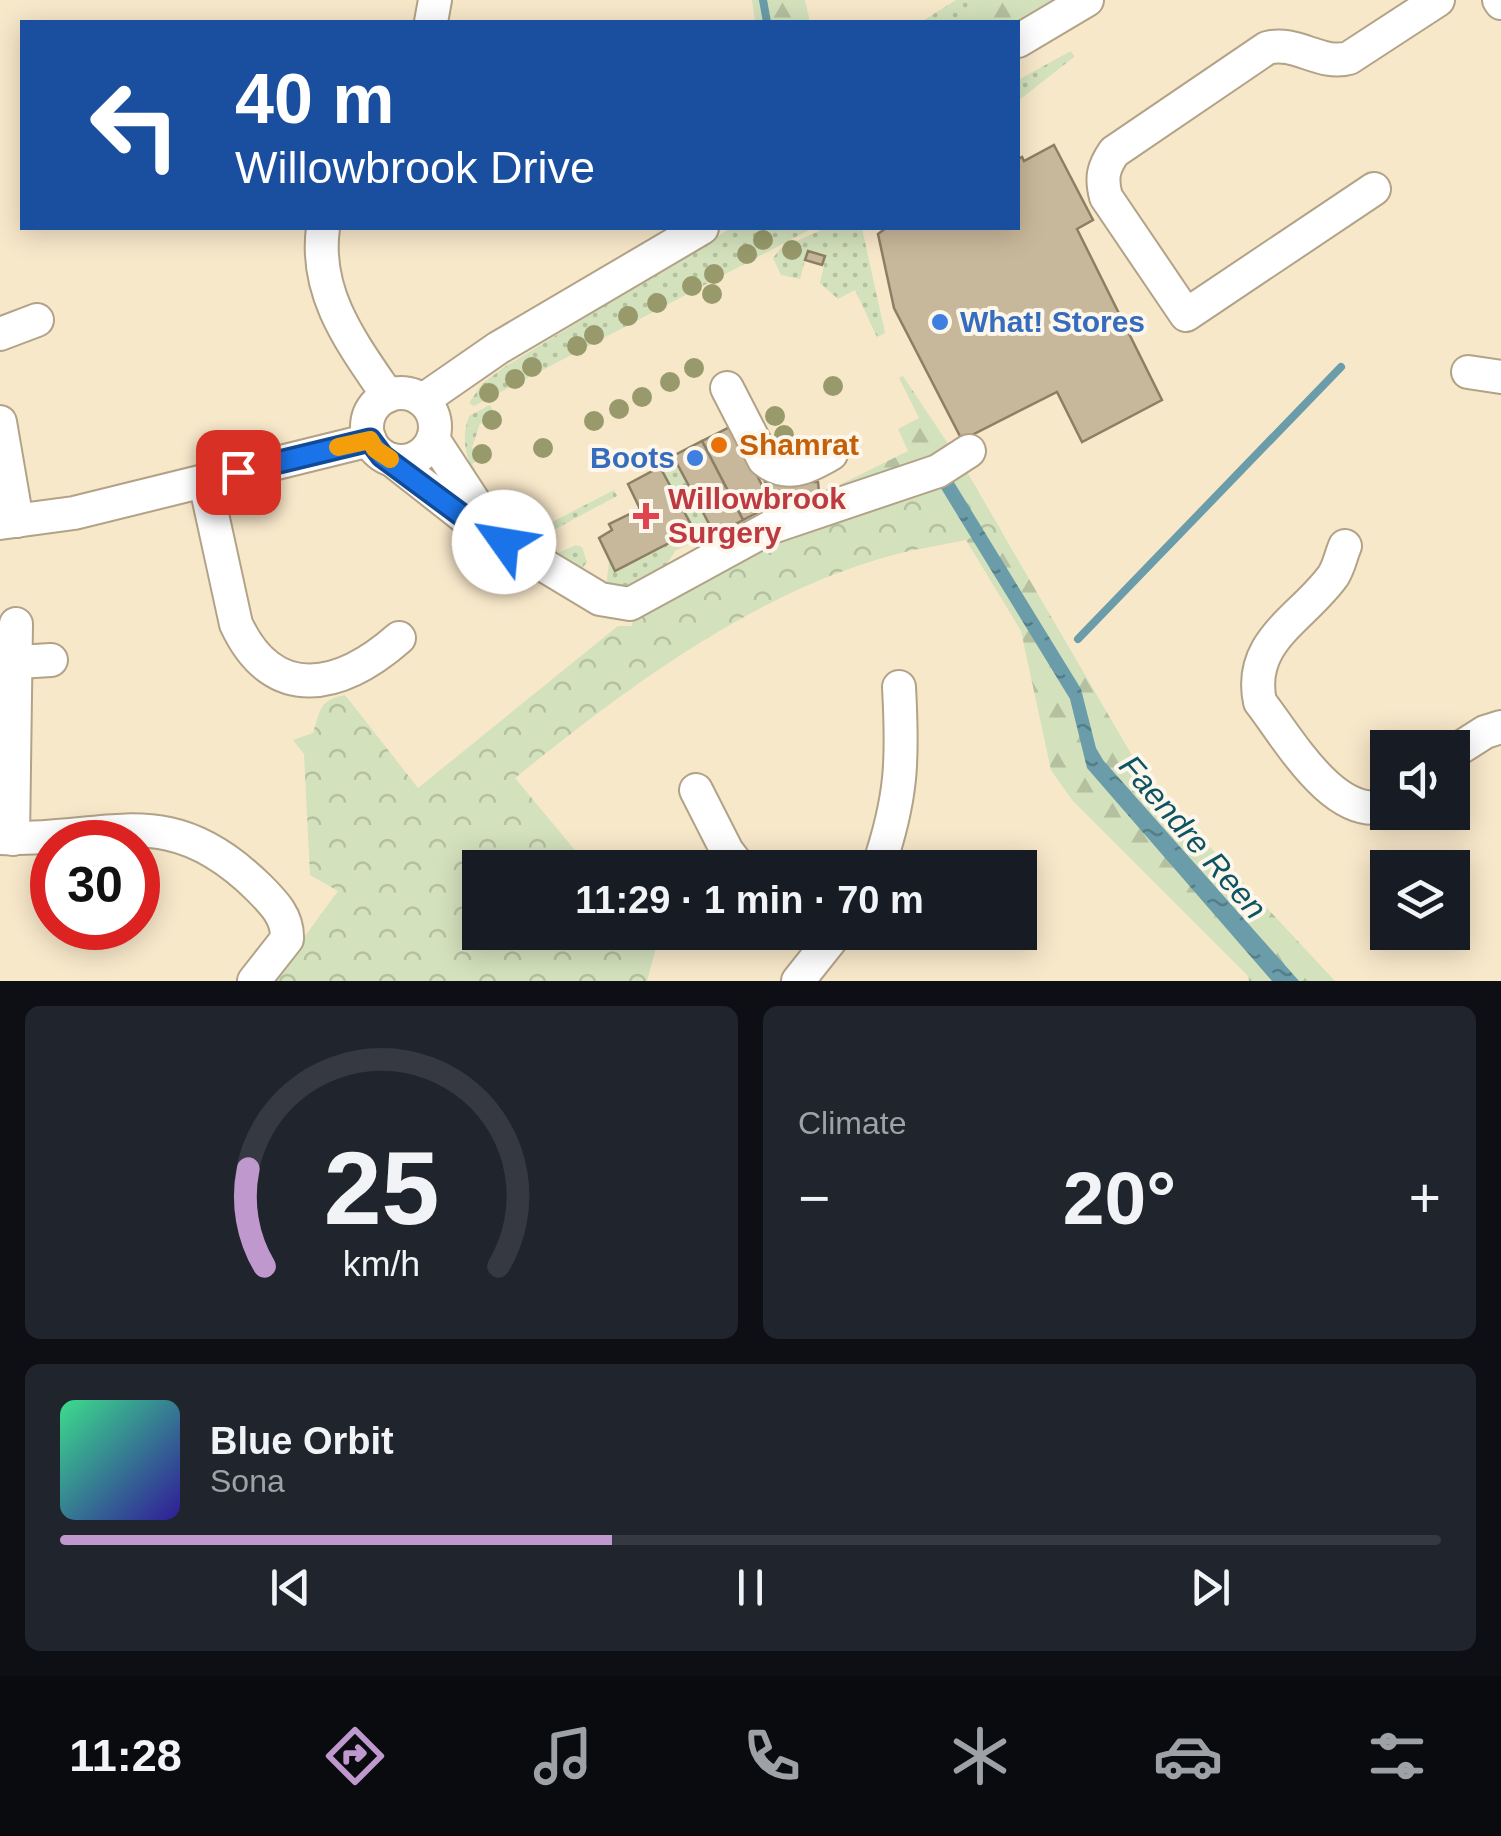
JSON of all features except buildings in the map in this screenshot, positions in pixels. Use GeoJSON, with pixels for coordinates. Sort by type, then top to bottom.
{"type":"FeatureCollection","features":[{"type":"Feature","properties":{"kind":"street"},"geometry":{"type":"LineString","coordinates":[[1020,40],[1087,0]]}},
{"type":"Feature","properties":{"kind":"street"},"geometry":{"type":"LineString","coordinates":[[1374,189],[1186,315],[1106,197],[1102,181],[1105,165],[1114,152],[1266,48],[1279,44],[1337,61],[1349,58],[1438,0]]}},
{"type":"Feature","properties":{"kind":"street"},"geometry":{"type":"LineString","coordinates":[[324,230],[320,248],[330,301],[341,325],[388,396]]}},
{"type":"Feature","properties":{"kind":"street"},"geometry":{"type":"LineString","coordinates":[[422,400],[498,348],[699,230]]}},
{"type":"Feature","properties":{"kind":"street"},"geometry":{"type":"LineString","coordinates":[[0,334],[37,320]]}},
{"type":"Feature","properties":{"kind":"street"},"geometry":{"type":"LineString","coordinates":[[1468,372],[1501,378]]}},
{"type":"Feature","properties":{"kind":"street"},"geometry":{"type":"LineString","coordinates":[[727,388],[764,460],[774,468],[788,472],[831,454]]}},
{"type":"Feature","properties":{"kind":"street"},"geometry":{"type":"LineString","coordinates":[[0,422],[8,522],[74,513],[302,454],[381,450],[412,460],[429,448],[434,439],[434,418],[422,400],[405,393],[388,396],[372,410],[368,420],[381,450],[467,519],[504,542],[600,599],[630,604],[769,528],[938,471],[969,451]]}},
{"type":"Feature","properties":{"kind":"street"},"geometry":{"type":"LineString","coordinates":[[434,439],[484,518],[504,542]]}},
{"type":"Feature","properties":{"kind":"street"},"geometry":{"type":"LineString","coordinates":[[205,482],[236,624],[244,642],[271,669],[306,682],[328,681],[376,658],[399,638]]}},
{"type":"Feature","properties":{"kind":"street"},"geometry":{"type":"LineString","coordinates":[[1344,546],[1335,574],[1269,646],[1258,666],[1256,684],[1260,702],[1332,794],[1360,808],[1370,807]]}},
{"type":"Feature","properties":{"kind":"street"},"geometry":{"type":"LineString","coordinates":[[16,624],[18,662],[7,838],[128,829],[172,833],[196,843],[252,880],[288,927],[281,951],[254,981]]}},
{"type":"Feature","properties":{"kind":"street"},"geometry":{"type":"LineString","coordinates":[[18,662],[51,660]]}},
{"type":"Feature","properties":{"kind":"street"},"geometry":{"type":"LineString","coordinates":[[883,850],[900,794],[899,687]]}},
{"type":"Feature","properties":{"kind":"street"},"geometry":{"type":"LineString","coordinates":[[1470,742],[1501,728]]}},
{"type":"Feature","properties":{"kind":"street"},"geometry":{"type":"LineString","coordinates":[[696,790],[726,850]]}},
{"type":"Feature","properties":{"kind":"street"},"geometry":{"type":"LineString","coordinates":[[798,981],[817,950]]}},
{"type":"Feature","properties":{"kind":"green space"},"geometry":{"type":"Polygon","coordinates":[[[752,0],[805,0],[810,20],[755,20],[752,0]]]}},
{"type":"Feature","properties":{"kind":"green space"},"geometry":{"type":"Polygon","coordinates":[[[956,0],[982,0],[960,20],[924,20],[956,0]]]}},
{"type":"Feature","properties":{"kind":"green space"},"geometry":{"type":"Polygon","coordinates":[[[982,0],[1058,0],[1020,21],[960,20],[982,0]]]}},
{"type":"Feature","properties":{"kind":"green space"},"geometry":{"type":"Polygon","coordinates":[[[1071,51],[1074,57],[1020,99],[1020,79],[1071,51]]]}},
{"type":"Feature","properties":{"kind":"green space"},"geometry":{"type":"Polygon","coordinates":[[[728,230],[809,230],[474,406],[469,403],[482,384],[728,230]]]}},
{"type":"Feature","properties":{"kind":"green space"},"geometry":{"type":"Polygon","coordinates":[[[822,230],[862,230],[885,333],[877,337],[855,290],[838,299],[820,283],[824,265],[805,260],[800,279],[781,275],[773,258],[781,248],[822,230]]]}},
{"type":"Feature","properties":{"kind":"green space"},"geometry":{"type":"Polygon","coordinates":[[[903,376],[965,469],[1144,776],[1335,981],[1249,981],[1072,800],[1051,770],[1021,631],[966,540],[915,550],[819,495],[908,451],[898,429],[919,418],[899,378],[903,376]]]}},
{"type":"Feature","properties":{"kind":"green space"},"geometry":{"type":"Polygon","coordinates":[[[490,405],[498,427],[480,423],[472,448],[490,453],[472,464],[490,499],[473,470],[465,439],[469,416],[490,405]]]}},
{"type":"Feature","properties":{"kind":"green space"},"geometry":{"type":"Polygon","coordinates":[[[675,459],[713,532],[675,551],[657,580],[630,589],[606,587],[609,562],[605,550],[616,571],[693,530],[660,467],[675,459]]]}},
{"type":"Feature","properties":{"kind":"green space"},"geometry":{"type":"Polygon","coordinates":[[[965,469],[1002,532],[877,559],[813,583],[722,629],[636,685],[515,778],[575,850],[462,850],[462,950],[655,950],[647,981],[272,981],[338,891],[310,875],[304,754],[293,740],[313,733],[326,703],[345,695],[418,788],[618,626],[632,626],[633,617],[825,517],[965,469]]]}},
{"type":"Feature","properties":{"kind":"green space"},"geometry":{"type":"Polygon","coordinates":[[[614,490],[617,496],[548,533],[558,553],[576,545],[582,547],[587,562],[579,573],[530,545],[527,535],[614,490]]]}},
{"type":"Feature","properties":{"kind":"water"},"geometry":{"type":"Polygon","coordinates":[[[952,479],[1081,689],[1096,748],[1103,760],[1299,981],[1272,981],[1087,768],[1070,699],[939,485],[952,479]]]}},
{"type":"Feature","properties":{"kind":"waterway","name":"Faendre Reen"},"geometry":{"type":"LineString","coordinates":[[763,0],[767,20]]}},
{"type":"Feature","properties":{"kind":"waterway","name":"Faendre Reen"},"geometry":{"type":"LineString","coordinates":[[1078,639],[1341,367]]}},
{"type":"Feature","properties":{"kind":"slow traffic"},"geometry":{"type":"LineString","coordinates":[[338,447],[370,440],[382,456],[390,459]]}},
{"type":"Feature","properties":{"kind":"place","name":"What! Stores"},"geometry":{"type":"Point","coordinates":[940,322]}},
{"type":"Feature","properties":{"kind":"place","name":"Shamrat"},"geometry":{"type":"Point","coordinates":[719,445]}},
{"type":"Feature","properties":{"kind":"place","name":"Boots"},"geometry":{"type":"Point","coordinates":[695,458]}},
{"type":"Feature","properties":{"kind":"place","name":"Willowbrook Surgery"},"geometry":{"type":"Point","coordinates":[646,516]}},
{"type":"Feature","properties":{"kind":"route"},"geometry":{"type":"LineString","coordinates":[[238,472],[370,440],[382,456],[504,542]]}}]}
